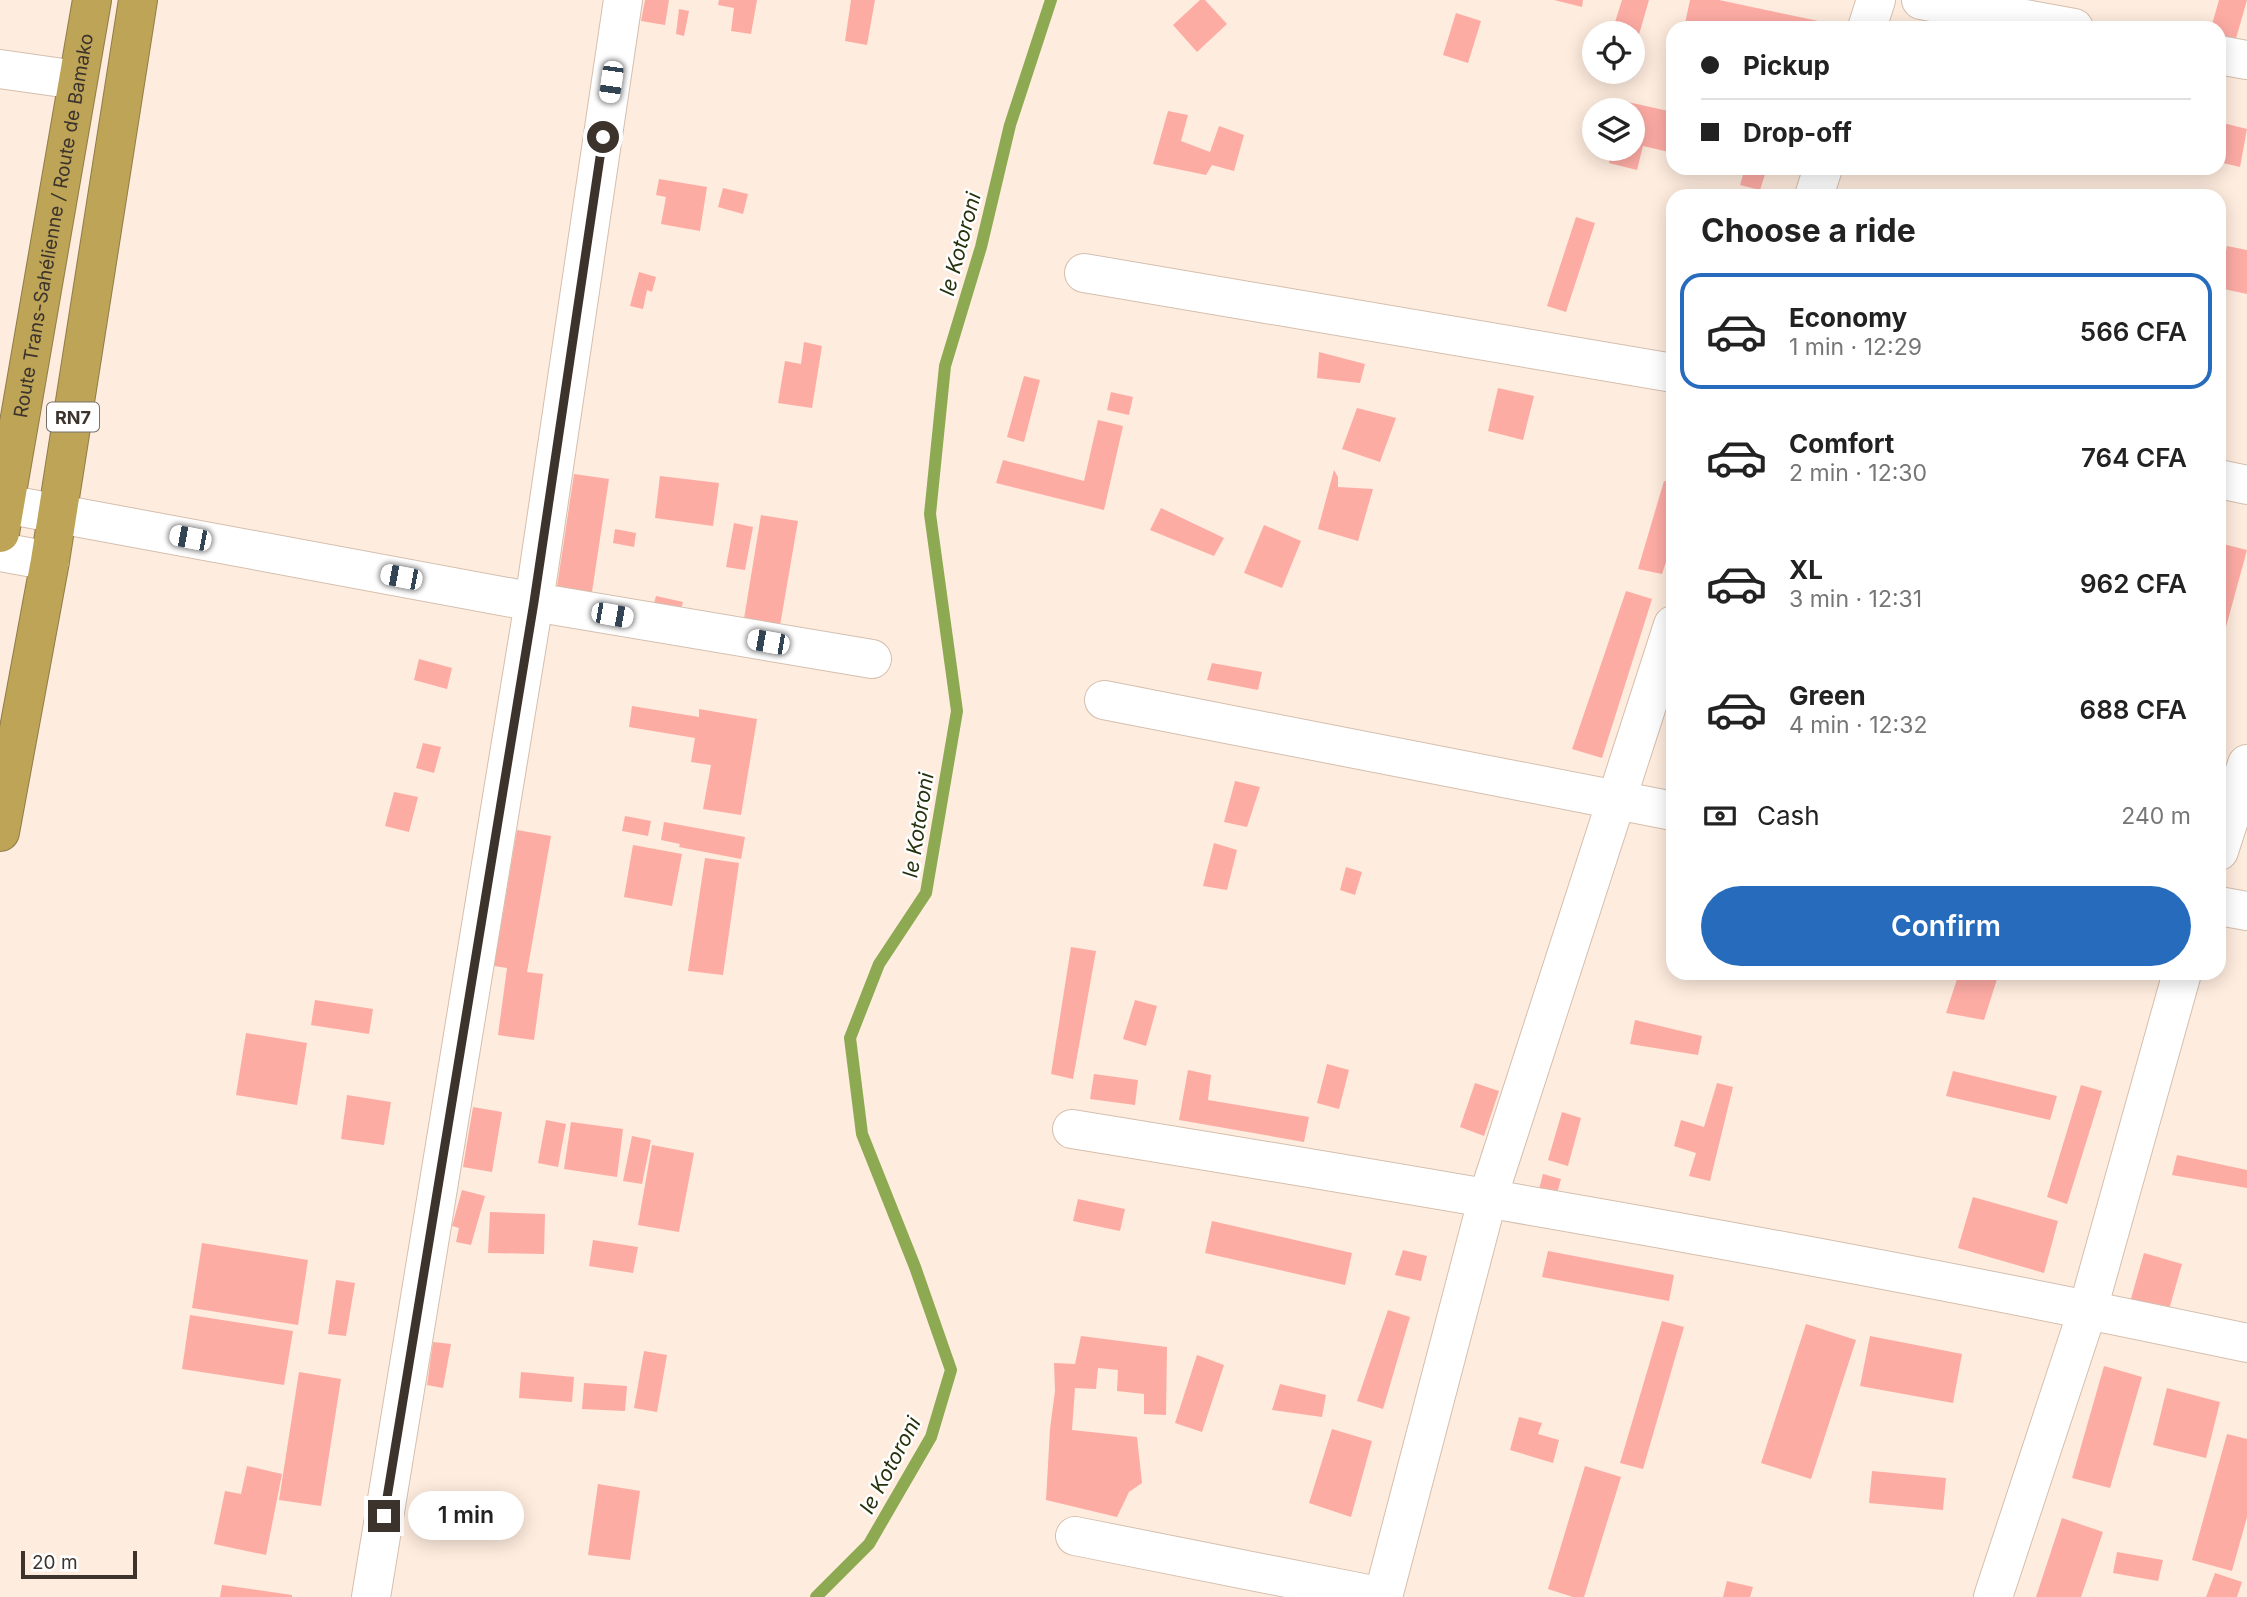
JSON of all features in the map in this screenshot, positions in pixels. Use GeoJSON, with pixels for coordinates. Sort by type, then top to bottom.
{"type":"FeatureCollection","features":[{"type":"Feature","properties":{"kind":"highway","name":"Route Trans-Sahélienne / Route de Bamako"},"geometry":{"type":"LineString","coordinates":[[3,519],[92,0]]}},
{"type":"Feature","properties":{"kind":"highway","name":"RN7"},"geometry":{"type":"LineString","coordinates":[[0,832],[50,561],[138,0]]}},
{"type":"Feature","properties":{"kind":"street"},"geometry":{"type":"LineString","coordinates":[[371,1597],[534,602],[623,0]]}},
{"type":"Feature","properties":{"kind":"street"},"geometry":{"type":"LineString","coordinates":[[1869,21],[1876,0]]}},
{"type":"Feature","properties":{"kind":"street"},"geometry":{"type":"LineString","coordinates":[[1921,0],[2036,21]]}},
{"type":"Feature","properties":{"kind":"street"},"geometry":{"type":"LineString","coordinates":[[2226,56],[2247,60]]}},
{"type":"Feature","properties":{"kind":"street"},"geometry":{"type":"LineString","coordinates":[[0,69],[77,80]]}},
{"type":"Feature","properties":{"kind":"street"},"geometry":{"type":"LineString","coordinates":[[1084,273],[1666,372]]}},
{"type":"Feature","properties":{"kind":"street"},"geometry":{"type":"LineString","coordinates":[[2226,480],[2247,485]]}},
{"type":"Feature","properties":{"kind":"street"},"geometry":{"type":"LineString","coordinates":[[3,519],[57,513],[534,602],[872,659]]}},
{"type":"Feature","properties":{"kind":"street"},"geometry":{"type":"LineString","coordinates":[[0,552],[50,561]]}},
{"type":"Feature","properties":{"kind":"street"},"geometry":{"type":"LineString","coordinates":[[1075,1536],[1383,1597],[1488,1197],[1666,646]]}},
{"type":"Feature","properties":{"kind":"street"},"geometry":{"type":"LineString","coordinates":[[1104,700],[1666,810]]}},
{"type":"Feature","properties":{"kind":"street"},"geometry":{"type":"LineString","coordinates":[[2226,828],[2247,764]]}},
{"type":"Feature","properties":{"kind":"street"},"geometry":{"type":"LineString","coordinates":[[2226,907],[2247,911]]}},
{"type":"Feature","properties":{"kind":"street"},"geometry":{"type":"LineString","coordinates":[[1993,1597],[2088,1309],[2180,980]]}},
{"type":"Feature","properties":{"kind":"street"},"geometry":{"type":"LineString","coordinates":[[1072,1129],[1488,1197],[2088,1309],[2247,1343]]}},
{"type":"Feature","properties":{"kind":"building"},"geometry":{"type":"Polygon","coordinates":[[[645,0],[669,0],[665,25],[641,21],[645,0]]]}},
{"type":"Feature","properties":{"kind":"building"},"geometry":{"type":"Polygon","coordinates":[[[719,0],[757,0],[751,34],[731,31],[734,8],[718,5],[719,0]]]}},
{"type":"Feature","properties":{"kind":"building"},"geometry":{"type":"Polygon","coordinates":[[[851,0],[875,0],[867,45],[845,41],[851,0]]]}},
{"type":"Feature","properties":{"kind":"building"},"geometry":{"type":"Polygon","coordinates":[[[1200,0],[1205,0],[1227,24],[1197,52],[1173,25],[1200,0]]]}},
{"type":"Feature","properties":{"kind":"building"},"geometry":{"type":"Polygon","coordinates":[[[1554,0],[1583,0],[1582,7],[1554,0]]]}},
{"type":"Feature","properties":{"kind":"building"},"geometry":{"type":"Polygon","coordinates":[[[1622,0],[1649,0],[1643,21],[1615,21],[1622,0]]]}},
{"type":"Feature","properties":{"kind":"building"},"geometry":{"type":"Polygon","coordinates":[[[1690,0],[1719,0],[1818,21],[1686,21],[1690,0]]]}},
{"type":"Feature","properties":{"kind":"building"},"geometry":{"type":"Polygon","coordinates":[[[2219,0],[2247,0],[2233,49],[2226,47],[2226,21],[2213,21],[2219,0]]]}},
{"type":"Feature","properties":{"kind":"building"},"geometry":{"type":"Polygon","coordinates":[[[679,9],[689,11],[684,36],[676,34],[679,9]]]}},
{"type":"Feature","properties":{"kind":"building"},"geometry":{"type":"Polygon","coordinates":[[[1456,13],[1481,21],[1468,63],[1443,55],[1456,13]]]}},
{"type":"Feature","properties":{"kind":"building"},"geometry":{"type":"Polygon","coordinates":[[[1645,106],[1666,110],[1666,151],[1645,146],[1645,106]]]}},
{"type":"Feature","properties":{"kind":"building"},"geometry":{"type":"Polygon","coordinates":[[[1168,111],[1188,115],[1181,141],[1210,152],[1219,126],[1244,135],[1234,171],[1212,165],[1206,175],[1153,164],[1168,111]]]}},
{"type":"Feature","properties":{"kind":"building"},"geometry":{"type":"Polygon","coordinates":[[[2226,124],[2247,129],[2240,167],[2226,164],[2226,124]]]}},
{"type":"Feature","properties":{"kind":"building"},"geometry":{"type":"Polygon","coordinates":[[[1609,161],[1639,161],[1637,170],[1609,161]]]}},
{"type":"Feature","properties":{"kind":"building"},"geometry":{"type":"Polygon","coordinates":[[[1743,175],[1765,175],[1760,189],[1740,185],[1743,175]]]}},
{"type":"Feature","properties":{"kind":"building"},"geometry":{"type":"Polygon","coordinates":[[[659,179],[707,187],[700,231],[661,224],[666,197],[656,195],[659,179]]]}},
{"type":"Feature","properties":{"kind":"building"},"geometry":{"type":"Polygon","coordinates":[[[723,188],[748,194],[743,214],[718,207],[723,188]]]}},
{"type":"Feature","properties":{"kind":"building"},"geometry":{"type":"Polygon","coordinates":[[[1576,217],[1595,223],[1566,312],[1547,306],[1576,217]]]}},
{"type":"Feature","properties":{"kind":"building"},"geometry":{"type":"Polygon","coordinates":[[[2227,246],[2247,250],[2247,294],[2226,290],[2227,246]]]}},
{"type":"Feature","properties":{"kind":"building"},"geometry":{"type":"Polygon","coordinates":[[[639,272],[656,277],[652,292],[647,290],[643,309],[630,306],[639,272]]]}},
{"type":"Feature","properties":{"kind":"building"},"geometry":{"type":"Polygon","coordinates":[[[804,342],[822,346],[812,408],[778,403],[785,361],[801,364],[804,342]]]}},
{"type":"Feature","properties":{"kind":"building"},"geometry":{"type":"Polygon","coordinates":[[[1319,352],[1365,364],[1360,383],[1317,378],[1319,352]]]}},
{"type":"Feature","properties":{"kind":"building"},"geometry":{"type":"Polygon","coordinates":[[[1024,376],[1040,380],[1024,442],[1007,437],[1024,376]]]}},
{"type":"Feature","properties":{"kind":"building"},"geometry":{"type":"Polygon","coordinates":[[[1498,388],[1534,396],[1523,440],[1488,431],[1498,388]]]}},
{"type":"Feature","properties":{"kind":"building"},"geometry":{"type":"Polygon","coordinates":[[[1111,392],[1133,397],[1129,415],[1107,410],[1111,392]]]}},
{"type":"Feature","properties":{"kind":"building"},"geometry":{"type":"Polygon","coordinates":[[[1357,408],[1396,418],[1380,462],[1342,449],[1357,408]]]}},
{"type":"Feature","properties":{"kind":"building"},"geometry":{"type":"Polygon","coordinates":[[[1098,420],[1123,426],[1104,510],[996,483],[1003,460],[1084,481],[1098,420]]]}},
{"type":"Feature","properties":{"kind":"building"},"geometry":{"type":"Polygon","coordinates":[[[1334,470],[1338,477],[1338,487],[1373,489],[1358,541],[1318,529],[1334,470]]]}},
{"type":"Feature","properties":{"kind":"building"},"geometry":{"type":"Polygon","coordinates":[[[574,474],[609,479],[590,605],[555,600],[574,474]]]}},
{"type":"Feature","properties":{"kind":"building"},"geometry":{"type":"Polygon","coordinates":[[[660,476],[719,483],[713,526],[655,518],[660,476]]]}},
{"type":"Feature","properties":{"kind":"building"},"geometry":{"type":"Polygon","coordinates":[[[1666,481],[1666,562],[1662,574],[1638,569],[1666,481]]]}},
{"type":"Feature","properties":{"kind":"building"},"geometry":{"type":"Polygon","coordinates":[[[1161,508],[1224,538],[1214,556],[1150,530],[1161,508]]]}},
{"type":"Feature","properties":{"kind":"building"},"geometry":{"type":"Polygon","coordinates":[[[761,515],[798,521],[778,637],[742,631],[761,515]]]}},
{"type":"Feature","properties":{"kind":"building"},"geometry":{"type":"Polygon","coordinates":[[[734,523],[753,527],[745,570],[726,567],[734,523]]]}},
{"type":"Feature","properties":{"kind":"building"},"geometry":{"type":"Polygon","coordinates":[[[1264,525],[1301,541],[1282,588],[1244,573],[1264,525]]]}},
{"type":"Feature","properties":{"kind":"building"},"geometry":{"type":"Polygon","coordinates":[[[615,529],[636,533],[634,547],[613,543],[615,529]]]}},
{"type":"Feature","properties":{"kind":"building"},"geometry":{"type":"Polygon","coordinates":[[[2226,545],[2247,550],[2226,627],[2226,545]]]}},
{"type":"Feature","properties":{"kind":"building"},"geometry":{"type":"Polygon","coordinates":[[[1626,591],[1652,599],[1602,758],[1572,749],[1626,591]]]}},
{"type":"Feature","properties":{"kind":"building"},"geometry":{"type":"Polygon","coordinates":[[[656,596],[683,602],[678,621],[651,614],[656,596]]]}},
{"type":"Feature","properties":{"kind":"building"},"geometry":{"type":"Polygon","coordinates":[[[419,659],[452,668],[447,689],[414,680],[419,659]]]}},
{"type":"Feature","properties":{"kind":"building"},"geometry":{"type":"Polygon","coordinates":[[[1212,663],[1262,672],[1258,690],[1207,680],[1212,663]]]}},
{"type":"Feature","properties":{"kind":"building"},"geometry":{"type":"Polygon","coordinates":[[[632,706],[699,717],[699,709],[757,719],[741,815],[703,809],[711,765],[691,762],[695,738],[629,727],[632,706]]]}},
{"type":"Feature","properties":{"kind":"building"},"geometry":{"type":"Polygon","coordinates":[[[423,743],[441,747],[434,773],[416,768],[423,743]]]}},
{"type":"Feature","properties":{"kind":"building"},"geometry":{"type":"Polygon","coordinates":[[[1235,781],[1260,787],[1247,827],[1224,822],[1235,781]]]}},
{"type":"Feature","properties":{"kind":"building"},"geometry":{"type":"Polygon","coordinates":[[[394,792],[418,797],[409,832],[385,826],[394,792]]]}},
{"type":"Feature","properties":{"kind":"building"},"geometry":{"type":"Polygon","coordinates":[[[625,816],[651,821],[648,836],[622,831],[625,816]]]}},
{"type":"Feature","properties":{"kind":"building"},"geometry":{"type":"Polygon","coordinates":[[[664,822],[745,837],[741,859],[679,847],[680,844],[661,840],[664,822]]]}},
{"type":"Feature","properties":{"kind":"building"},"geometry":{"type":"Polygon","coordinates":[[[517,830],[551,836],[527,972],[543,974],[534,1040],[498,1035],[507,968],[494,966],[517,830]]]}},
{"type":"Feature","properties":{"kind":"building"},"geometry":{"type":"Polygon","coordinates":[[[1214,843],[1237,850],[1227,890],[1203,886],[1214,843]]]}},
{"type":"Feature","properties":{"kind":"building"},"geometry":{"type":"Polygon","coordinates":[[[633,845],[682,854],[672,906],[624,897],[633,845]]]}},
{"type":"Feature","properties":{"kind":"building"},"geometry":{"type":"Polygon","coordinates":[[[705,858],[739,863],[723,975],[688,971],[705,858]]]}},
{"type":"Feature","properties":{"kind":"building"},"geometry":{"type":"Polygon","coordinates":[[[1346,867],[1362,872],[1355,895],[1340,890],[1346,867]]]}},
{"type":"Feature","properties":{"kind":"building"},"geometry":{"type":"Polygon","coordinates":[[[1071,947],[1096,951],[1073,1079],[1051,1074],[1071,947]]]}},
{"type":"Feature","properties":{"kind":"building"},"geometry":{"type":"Polygon","coordinates":[[[1957,980],[1997,980],[1984,1020],[1946,1013],[1957,980]]]}},
{"type":"Feature","properties":{"kind":"building"},"geometry":{"type":"Polygon","coordinates":[[[315,1000],[373,1009],[369,1034],[311,1025],[315,1000]]]}},
{"type":"Feature","properties":{"kind":"building"},"geometry":{"type":"Polygon","coordinates":[[[1135,1000],[1157,1006],[1146,1046],[1123,1039],[1135,1000]]]}},
{"type":"Feature","properties":{"kind":"building"},"geometry":{"type":"Polygon","coordinates":[[[1635,1020],[1702,1036],[1698,1055],[1630,1044],[1635,1020]]]}},
{"type":"Feature","properties":{"kind":"building"},"geometry":{"type":"Polygon","coordinates":[[[246,1033],[307,1043],[297,1105],[236,1095],[246,1033]]]}},
{"type":"Feature","properties":{"kind":"building"},"geometry":{"type":"Polygon","coordinates":[[[1327,1064],[1349,1070],[1339,1109],[1317,1103],[1327,1064]]]}},
{"type":"Feature","properties":{"kind":"building"},"geometry":{"type":"Polygon","coordinates":[[[1188,1070],[1211,1075],[1208,1100],[1309,1117],[1304,1142],[1179,1120],[1188,1070]]]}},
{"type":"Feature","properties":{"kind":"building"},"geometry":{"type":"Polygon","coordinates":[[[1953,1071],[2057,1096],[2050,1120],[1946,1096],[1953,1071]]]}},
{"type":"Feature","properties":{"kind":"building"},"geometry":{"type":"Polygon","coordinates":[[[1094,1074],[1138,1080],[1135,1105],[1090,1099],[1094,1074]]]}},
{"type":"Feature","properties":{"kind":"building"},"geometry":{"type":"Polygon","coordinates":[[[1475,1083],[1499,1091],[1484,1136],[1460,1127],[1475,1083]]]}},
{"type":"Feature","properties":{"kind":"building"},"geometry":{"type":"Polygon","coordinates":[[[1717,1083],[1733,1087],[1710,1181],[1689,1176],[1696,1153],[1674,1146],[1681,1120],[1704,1127],[1717,1083]]]}},
{"type":"Feature","properties":{"kind":"building"},"geometry":{"type":"Polygon","coordinates":[[[2081,1085],[2102,1091],[2067,1204],[2047,1197],[2081,1085]]]}},
{"type":"Feature","properties":{"kind":"building"},"geometry":{"type":"Polygon","coordinates":[[[347,1095],[391,1102],[384,1145],[341,1139],[347,1095]]]}},
{"type":"Feature","properties":{"kind":"building"},"geometry":{"type":"Polygon","coordinates":[[[473,1107],[502,1112],[492,1172],[463,1167],[473,1107]]]}},
{"type":"Feature","properties":{"kind":"building"},"geometry":{"type":"Polygon","coordinates":[[[1562,1112],[1581,1118],[1568,1166],[1548,1160],[1562,1112]]]}},
{"type":"Feature","properties":{"kind":"building"},"geometry":{"type":"Polygon","coordinates":[[[546,1120],[566,1124],[558,1167],[538,1163],[546,1120]]]}},
{"type":"Feature","properties":{"kind":"building"},"geometry":{"type":"Polygon","coordinates":[[[571,1122],[623,1129],[617,1177],[564,1169],[571,1122]]]}},
{"type":"Feature","properties":{"kind":"building"},"geometry":{"type":"Polygon","coordinates":[[[632,1136],[651,1140],[642,1184],[623,1181],[632,1136]]]}},
{"type":"Feature","properties":{"kind":"building"},"geometry":{"type":"Polygon","coordinates":[[[652,1145],[694,1153],[679,1232],[638,1225],[652,1145]]]}},
{"type":"Feature","properties":{"kind":"building"},"geometry":{"type":"Polygon","coordinates":[[[2177,1155],[2247,1170],[2247,1188],[2172,1175],[2177,1155]]]}},
{"type":"Feature","properties":{"kind":"building"},"geometry":{"type":"Polygon","coordinates":[[[1543,1174],[1561,1179],[1553,1208],[1535,1204],[1543,1174]]]}},
{"type":"Feature","properties":{"kind":"building"},"geometry":{"type":"Polygon","coordinates":[[[462,1190],[485,1196],[471,1245],[456,1242],[459,1228],[452,1226],[462,1190]]]}},
{"type":"Feature","properties":{"kind":"building"},"geometry":{"type":"Polygon","coordinates":[[[1973,1197],[2058,1221],[2044,1273],[1958,1248],[1973,1197]]]}},
{"type":"Feature","properties":{"kind":"building"},"geometry":{"type":"Polygon","coordinates":[[[1078,1199],[1125,1209],[1120,1231],[1073,1221],[1078,1199]]]}},
{"type":"Feature","properties":{"kind":"building"},"geometry":{"type":"Polygon","coordinates":[[[490,1212],[545,1214],[544,1254],[488,1253],[490,1212]]]}},
{"type":"Feature","properties":{"kind":"building"},"geometry":{"type":"Polygon","coordinates":[[[1212,1221],[1352,1253],[1345,1285],[1205,1253],[1212,1221]]]}},
{"type":"Feature","properties":{"kind":"building"},"geometry":{"type":"Polygon","coordinates":[[[593,1240],[638,1247],[633,1273],[589,1266],[593,1240]]]}},
{"type":"Feature","properties":{"kind":"building"},"geometry":{"type":"Polygon","coordinates":[[[202,1243],[308,1260],[298,1325],[192,1308],[202,1243]]]}},
{"type":"Feature","properties":{"kind":"building"},"geometry":{"type":"Polygon","coordinates":[[[1403,1250],[1427,1256],[1421,1281],[1395,1275],[1403,1250]]]}},
{"type":"Feature","properties":{"kind":"building"},"geometry":{"type":"Polygon","coordinates":[[[1548,1251],[1674,1275],[1669,1301],[1542,1277],[1548,1251]]]}},
{"type":"Feature","properties":{"kind":"building"},"geometry":{"type":"Polygon","coordinates":[[[2144,1253],[2182,1264],[2166,1320],[2128,1309],[2144,1253]]]}},
{"type":"Feature","properties":{"kind":"building"},"geometry":{"type":"Polygon","coordinates":[[[336,1280],[355,1283],[346,1336],[328,1334],[336,1280]]]}},
{"type":"Feature","properties":{"kind":"building"},"geometry":{"type":"Polygon","coordinates":[[[1388,1310],[1410,1317],[1383,1409],[1357,1401],[1388,1310]]]}},
{"type":"Feature","properties":{"kind":"building"},"geometry":{"type":"Polygon","coordinates":[[[190,1315],[293,1331],[284,1385],[182,1369],[190,1315]]]}},
{"type":"Feature","properties":{"kind":"building"},"geometry":{"type":"Polygon","coordinates":[[[1662,1321],[1684,1327],[1643,1469],[1620,1463],[1662,1321]]]}},
{"type":"Feature","properties":{"kind":"building"},"geometry":{"type":"Polygon","coordinates":[[[1806,1324],[1856,1340],[1811,1479],[1761,1463],[1806,1324]]]}},
{"type":"Feature","properties":{"kind":"building"},"geometry":{"type":"Polygon","coordinates":[[[1081,1336],[1167,1347],[1166,1415],[1144,1414],[1144,1394],[1117,1391],[1118,1370],[1098,1368],[1096,1389],[1075,1388],[1072,1430],[1137,1437],[1142,1483],[1129,1492],[1117,1517],[1046,1500],[1055,1391],[1054,1363],[1075,1364],[1081,1336]]]}},
{"type":"Feature","properties":{"kind":"building"},"geometry":{"type":"Polygon","coordinates":[[[1870,1336],[1962,1354],[1953,1403],[1860,1386],[1870,1336]]]}},
{"type":"Feature","properties":{"kind":"building"},"geometry":{"type":"Polygon","coordinates":[[[433,1342],[451,1344],[443,1388],[427,1385],[433,1342]]]}},
{"type":"Feature","properties":{"kind":"building"},"geometry":{"type":"Polygon","coordinates":[[[644,1351],[667,1355],[657,1412],[634,1408],[644,1351]]]}},
{"type":"Feature","properties":{"kind":"building"},"geometry":{"type":"Polygon","coordinates":[[[1197,1355],[1224,1365],[1202,1432],[1175,1423],[1197,1355]]]}},
{"type":"Feature","properties":{"kind":"building"},"geometry":{"type":"Polygon","coordinates":[[[2104,1366],[2142,1377],[2110,1488],[2072,1478],[2104,1366]]]}},
{"type":"Feature","properties":{"kind":"building"},"geometry":{"type":"Polygon","coordinates":[[[299,1372],[341,1379],[321,1506],[279,1500],[299,1372]]]}},
{"type":"Feature","properties":{"kind":"building"},"geometry":{"type":"Polygon","coordinates":[[[521,1372],[574,1377],[572,1402],[519,1398],[521,1372]]]}},
{"type":"Feature","properties":{"kind":"building"},"geometry":{"type":"Polygon","coordinates":[[[584,1383],[627,1386],[625,1411],[582,1409],[584,1383]]]}},
{"type":"Feature","properties":{"kind":"building"},"geometry":{"type":"Polygon","coordinates":[[[1280,1384],[1326,1395],[1322,1417],[1272,1410],[1280,1384]]]}},
{"type":"Feature","properties":{"kind":"building"},"geometry":{"type":"Polygon","coordinates":[[[2167,1388],[2220,1402],[2206,1458],[2153,1445],[2167,1388]]]}},
{"type":"Feature","properties":{"kind":"building"},"geometry":{"type":"Polygon","coordinates":[[[1519,1417],[1542,1423],[1538,1434],[1559,1440],[1553,1463],[1510,1450],[1519,1417]]]}},
{"type":"Feature","properties":{"kind":"building"},"geometry":{"type":"Polygon","coordinates":[[[1332,1429],[1372,1441],[1351,1517],[1309,1503],[1332,1429]]]}},
{"type":"Feature","properties":{"kind":"building"},"geometry":{"type":"Polygon","coordinates":[[[2227,1434],[2247,1439],[2247,1517],[2232,1571],[2192,1560],[2227,1434]]]}},
{"type":"Feature","properties":{"kind":"building"},"geometry":{"type":"Polygon","coordinates":[[[247,1466],[282,1474],[266,1555],[214,1544],[225,1491],[241,1494],[247,1466]]]}},
{"type":"Feature","properties":{"kind":"building"},"geometry":{"type":"Polygon","coordinates":[[[1585,1466],[1621,1477],[1584,1597],[1573,1597],[1548,1589],[1585,1466]]]}},
{"type":"Feature","properties":{"kind":"building"},"geometry":{"type":"Polygon","coordinates":[[[1872,1471],[1946,1478],[1943,1510],[1869,1503],[1872,1471]]]}},
{"type":"Feature","properties":{"kind":"building"},"geometry":{"type":"Polygon","coordinates":[[[598,1484],[640,1491],[630,1560],[588,1555],[598,1484]]]}},
{"type":"Feature","properties":{"kind":"building"},"geometry":{"type":"Polygon","coordinates":[[[2062,1518],[2103,1532],[2081,1597],[2036,1597],[2062,1518]]]}},
{"type":"Feature","properties":{"kind":"building"},"geometry":{"type":"Polygon","coordinates":[[[2117,1552],[2163,1560],[2158,1581],[2113,1573],[2117,1552]]]}},
{"type":"Feature","properties":{"kind":"building"},"geometry":{"type":"Polygon","coordinates":[[[2215,1573],[2242,1582],[2237,1597],[2206,1597],[2215,1573]]]}},
{"type":"Feature","properties":{"kind":"building"},"geometry":{"type":"Polygon","coordinates":[[[1727,1581],[1753,1587],[1750,1597],[1723,1597],[1727,1581]]]}},
{"type":"Feature","properties":{"kind":"building"},"geometry":{"type":"Polygon","coordinates":[[[222,1585],[292,1595],[292,1597],[220,1597],[222,1585]]]}},
{"type":"Feature","properties":{"kind":"waterway","name":"le Kotoroni"},"geometry":{"type":"LineString","coordinates":[[816,1597],[869,1544],[931,1437],[951,1370],[915,1267],[862,1134],[850,1038],[879,964],[926,893],[957,711],[930,514],[945,366],[981,247],[1010,125],[1051,0]]}},
{"type":"Feature","properties":{"kind":"route"},"geometry":{"type":"LineString","coordinates":[[384,1516],[534,602],[603,137]]}}]}
